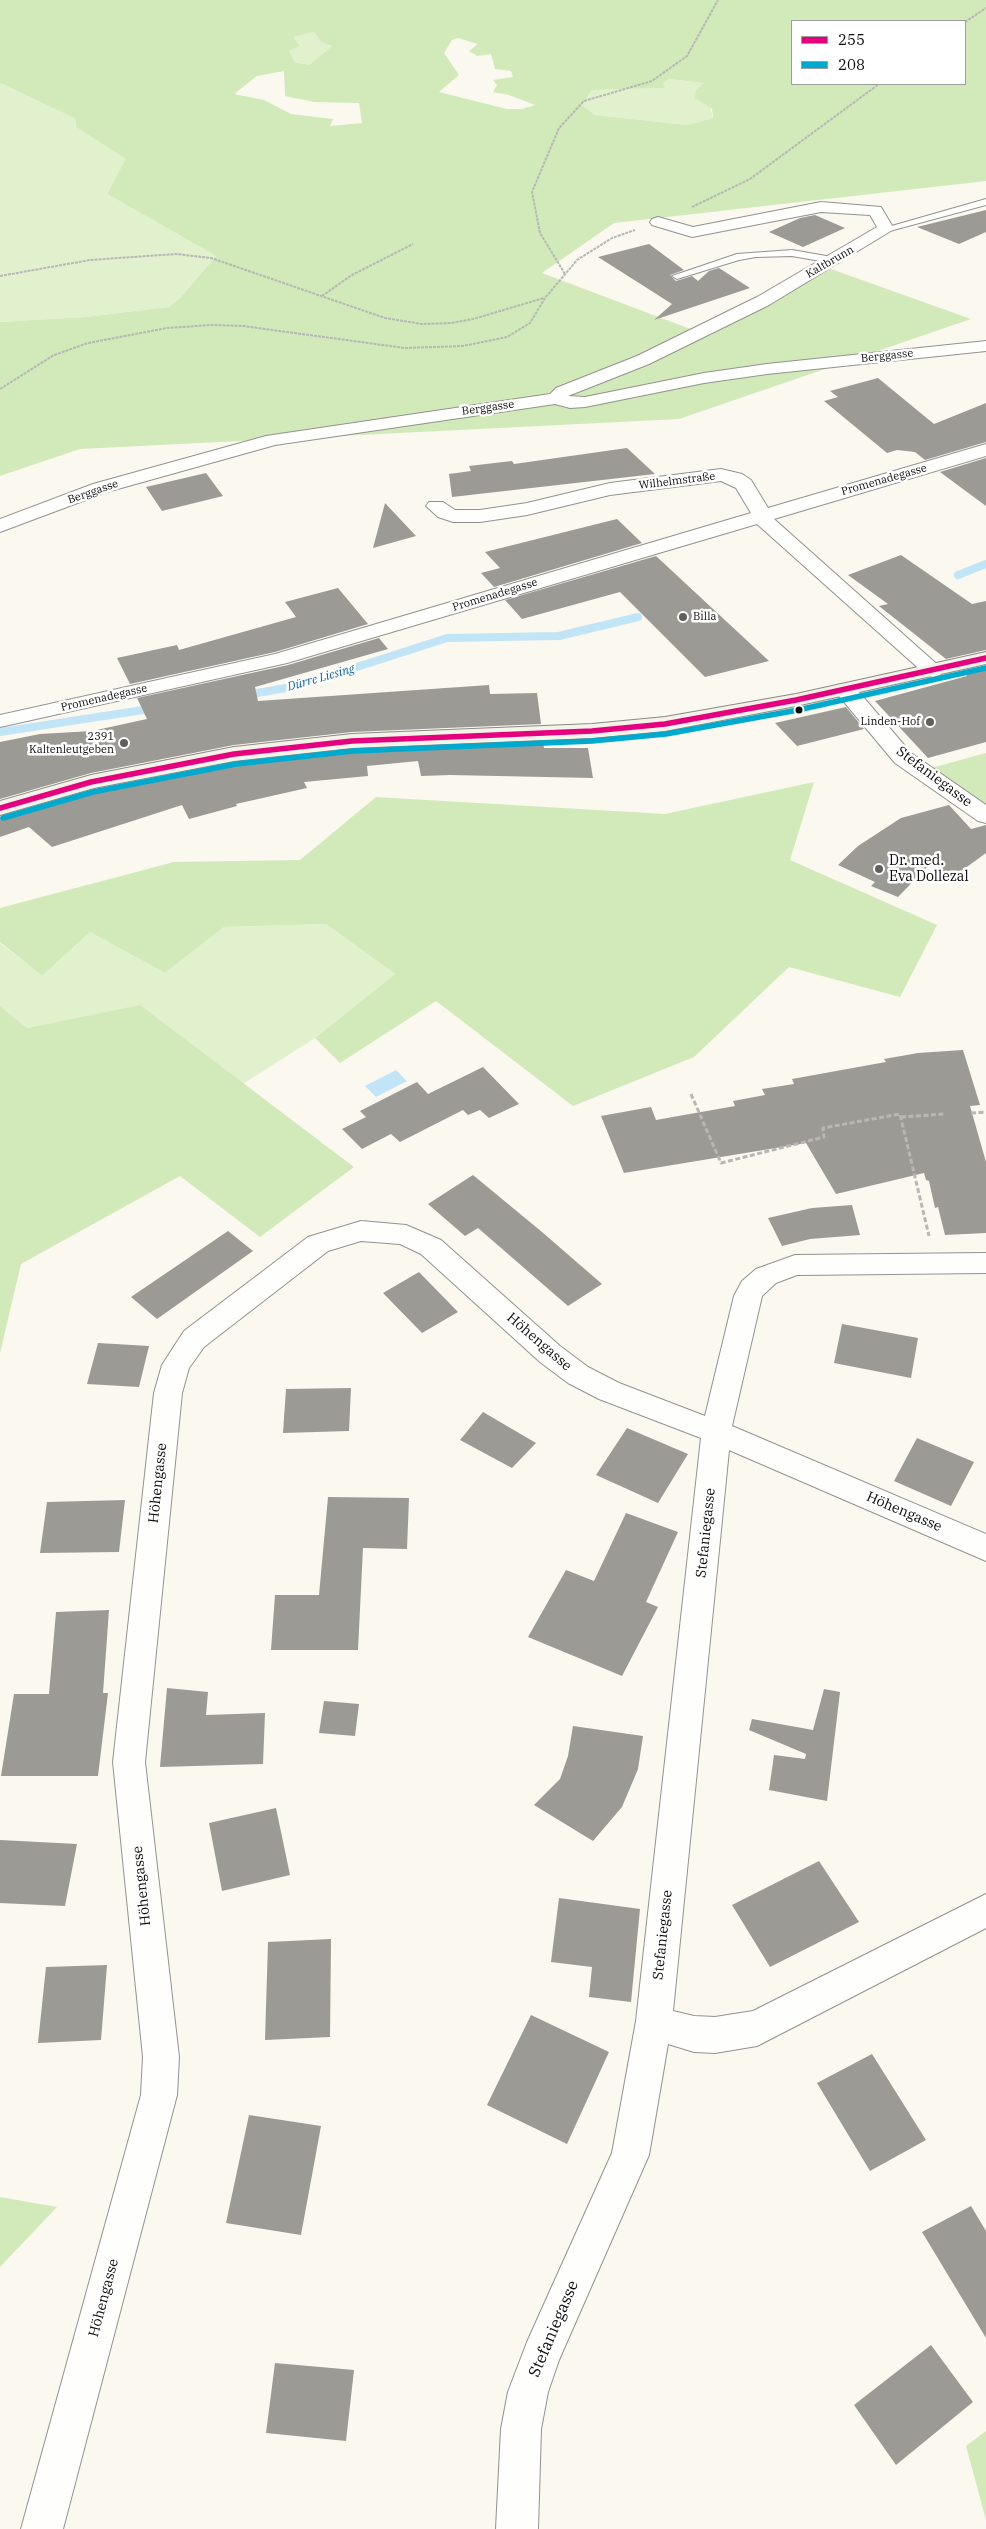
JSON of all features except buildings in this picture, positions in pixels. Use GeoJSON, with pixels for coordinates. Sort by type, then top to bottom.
{"type":"FeatureCollection","features":[{"type":"Feature","properties":{"kind":"main road"},"geometry":{"type":"LineString","coordinates":[[0,808],[44,794],[136,772],[286,747],[406,738],[629,728],[707,717],[845,690],[986,658]]}},
{"type":"Feature","properties":{"kind":"street"},"geometry":{"type":"LineString","coordinates":[[658,222],[692,232],[821,207],[875,210],[886,229]]}},
{"type":"Feature","properties":{"kind":"street","name":"Kaltbrunn"},"geometry":{"type":"LineString","coordinates":[[557,398],[562,392],[643,360],[763,301],[886,229]]}},
{"type":"Feature","properties":{"kind":"street","name":"Berggasse"},"geometry":{"type":"LineString","coordinates":[[0,526],[100,488],[273,440],[557,398],[564,402],[576,403],[704,378],[767,369],[986,346]]}},
{"type":"Feature","properties":{"kind":"street","name":"Promenadegasse"},"geometry":{"type":"LineString","coordinates":[[0,721],[280,659],[986,450]]}},
{"type":"Feature","properties":{"kind":"street","name":"Wilhelmstraße"},"geometry":{"type":"LineString","coordinates":[[436,506],[454,516],[480,516],[527,509],[610,489],[721,475],[732,477],[742,482],[767,524],[932,670]]}},
{"type":"Feature","properties":{"kind":"street","name":"Stefaniegasse"},"geometry":{"type":"LineString","coordinates":[[845,690],[903,758],[986,816]]}},
{"type":"Feature","properties":{"kind":"street","name":"Höhengasse"},"geometry":{"type":"LineString","coordinates":[[42,2529],[159,2096],[161,2057],[129,1762],[168,1393],[176,1365],[183,1351],[206,1328],[318,1244],[346,1234],[376,1231],[391,1232],[406,1236],[431,1247],[550,1354],[578,1375],[609,1390],[716,1432],[986,1548]]}},
{"type":"Feature","properties":{"kind":"street","name":"Stefaniegasse"},"geometry":{"type":"LineString","coordinates":[[517,2529],[521,2429],[528,2392],[541,2356],[630,2155],[654,2021],[716,1432],[748,1296],[758,1282],[784,1267],[806,1264],[986,1263]]}},
{"type":"Feature","properties":{"kind":"street"},"geometry":{"type":"LineString","coordinates":[[654,2021],[694,2034],[729,2034],[757,2028],[986,1910]]}},
{"type":"Feature","properties":{"kind":"lane"},"geometry":{"type":"LineString","coordinates":[[886,229],[986,202]]}},
{"type":"Feature","properties":{"kind":"lane"},"geometry":{"type":"LineString","coordinates":[[676,276],[721,262],[756,254],[792,253],[832,260]]}},
{"type":"Feature","properties":{"kind":"path"},"geometry":{"type":"LineString","coordinates":[[565,274],[540,233],[532,192],[559,128],[584,101],[652,81],[687,56],[718,0]]}},
{"type":"Feature","properties":{"kind":"path"},"geometry":{"type":"LineString","coordinates":[[966,21],[980,11],[986,10]]}},
{"type":"Feature","properties":{"kind":"path"},"geometry":{"type":"LineString","coordinates":[[0,389],[54,355],[88,343],[167,328],[211,325],[243,326],[406,348],[462,346],[506,337],[530,323],[545,298],[565,274],[577,260],[592,249],[612,238],[658,222],[750,179],[878,85]]}},
{"type":"Feature","properties":{"kind":"path"},"geometry":{"type":"LineString","coordinates":[[322,296],[352,275],[413,244]]}},
{"type":"Feature","properties":{"kind":"path"},"geometry":{"type":"LineString","coordinates":[[0,276],[90,260],[176,254],[211,258],[385,318],[422,324],[451,323],[473,319],[545,298]]}},
{"type":"Feature","properties":{"kind":"path"},"geometry":{"type":"LineString","coordinates":[[692,1094],[721,1163],[824,1137],[822,1128],[900,1114],[901,1117],[945,1114]]}},
{"type":"Feature","properties":{"kind":"path"},"geometry":{"type":"LineString","coordinates":[[971,1113],[986,1112]]}},
{"type":"Feature","properties":{"kind":"path"},"geometry":{"type":"LineString","coordinates":[[901,1117],[930,1240]]}},
{"type":"Feature","properties":{"kind":"green space"},"geometry":{"type":"Polygon","coordinates":[[[0,0],[986,0],[986,181],[614,223],[542,273],[709,336],[831,269],[971,319],[679,419],[80,449],[0,476],[0,322],[85,317],[169,307],[181,297],[216,256],[107,194],[126,159],[76,127],[76,119],[0,83],[0,0]],[[314,32],[293,37],[300,46],[289,51],[295,62],[309,65],[332,46],[321,42],[314,32]],[[458,38],[452,40],[444,53],[459,75],[439,92],[507,109],[522,109],[535,105],[509,95],[493,92],[497,85],[493,80],[513,77],[511,71],[495,69],[491,54],[477,56],[469,51],[478,44],[458,38]],[[284,71],[257,76],[234,94],[264,100],[291,114],[333,119],[330,126],[362,123],[359,103],[314,102],[285,96],[284,71]],[[669,79],[663,83],[665,88],[592,90],[582,105],[595,115],[687,125],[713,118],[712,109],[695,98],[696,90],[704,83],[669,79]]]}},
{"type":"Feature","properties":{"kind":"green space"},"geometry":{"type":"Polygon","coordinates":[[[314,32],[321,42],[332,46],[309,65],[295,62],[289,51],[299,46],[292,37],[314,32]]]}},
{"type":"Feature","properties":{"kind":"green space"},"geometry":{"type":"Polygon","coordinates":[[[669,79],[704,83],[713,118],[687,125],[595,115],[582,105],[592,90],[664,88],[663,83],[669,79]]]}},
{"type":"Feature","properties":{"kind":"green space"},"geometry":{"type":"Polygon","coordinates":[[[0,83],[76,119],[76,127],[127,159],[107,194],[216,256],[181,297],[169,307],[85,317],[0,322],[0,83]]]}},
{"type":"Feature","properties":{"kind":"green space"},"geometry":{"type":"Polygon","coordinates":[[[986,753],[986,804],[931,768],[986,753]]]}},
{"type":"Feature","properties":{"kind":"green space"},"geometry":{"type":"Polygon","coordinates":[[[814,782],[790,860],[937,925],[900,997],[789,967],[694,1057],[573,1106],[436,1001],[340,1063],[315,1038],[395,974],[326,924],[224,927],[165,973],[90,932],[42,976],[0,942],[0,908],[174,862],[300,860],[376,797],[665,814],[814,782]]]}},
{"type":"Feature","properties":{"kind":"green space"},"geometry":{"type":"Polygon","coordinates":[[[326,924],[395,974],[315,1038],[243,1084],[140,1006],[27,1028],[0,1006],[0,943],[42,976],[90,932],[165,973],[224,927],[326,924]]]}},
{"type":"Feature","properties":{"kind":"green space"},"geometry":{"type":"Polygon","coordinates":[[[140,1005],[354,1167],[260,1237],[180,1176],[21,1264],[0,1353],[0,1006],[27,1028],[140,1005]]]}},
{"type":"Feature","properties":{"kind":"green space"},"geometry":{"type":"Polygon","coordinates":[[[0,2197],[57,2207],[0,2267],[0,2197]]]}},
{"type":"Feature","properties":{"kind":"green space"},"geometry":{"type":"Polygon","coordinates":[[[986,2431],[986,2520],[966,2446],[986,2431]]]}},
{"type":"Feature","properties":{"kind":"water"},"geometry":{"type":"Polygon","coordinates":[[[396,1070],[407,1081],[376,1097],[365,1086],[396,1070]]]}},
{"type":"Feature","properties":{"kind":"waterway","name":"Dürre Liesing"},"geometry":{"type":"LineString","coordinates":[[958,575],[986,564]]}},
{"type":"Feature","properties":{"kind":"waterway","name":"Dürre Liesing"},"geometry":{"type":"LineString","coordinates":[[245,695],[298,686],[447,638],[559,636],[638,617]]}},
{"type":"Feature","properties":{"kind":"waterway","name":"Dürre Liesing"},"geometry":{"type":"LineString","coordinates":[[0,732],[156,708]]}},
{"type":"Feature","properties":{"kind":"transit line","name":"255"},"geometry":{"type":"LineString","coordinates":[[0,808],[91,782],[234,754],[352,741],[592,731],[665,724],[796,700],[986,658]]}},
{"type":"Feature","properties":{"kind":"transit line","name":"208"},"geometry":{"type":"LineString","coordinates":[[3,818],[93,792],[236,764],[353,751],[592,741],[666,734],[798,710],[986,668]]}},
{"type":"Feature","properties":{"kind":"place","name":"Billa"},"geometry":{"type":"Point","coordinates":[683,617]}},
{"type":"Feature","properties":{"kind":"place","name":"Linden-Hof"},"geometry":{"type":"Point","coordinates":[930,722]}},
{"type":"Feature","properties":{"kind":"place","name":"2391 Kaltenleutgeben"},"geometry":{"type":"Point","coordinates":[124,743]}},
{"type":"Feature","properties":{"kind":"place","name":"Dr. med. Eva Dollezal"},"geometry":{"type":"Point","coordinates":[879,869]}}]}
